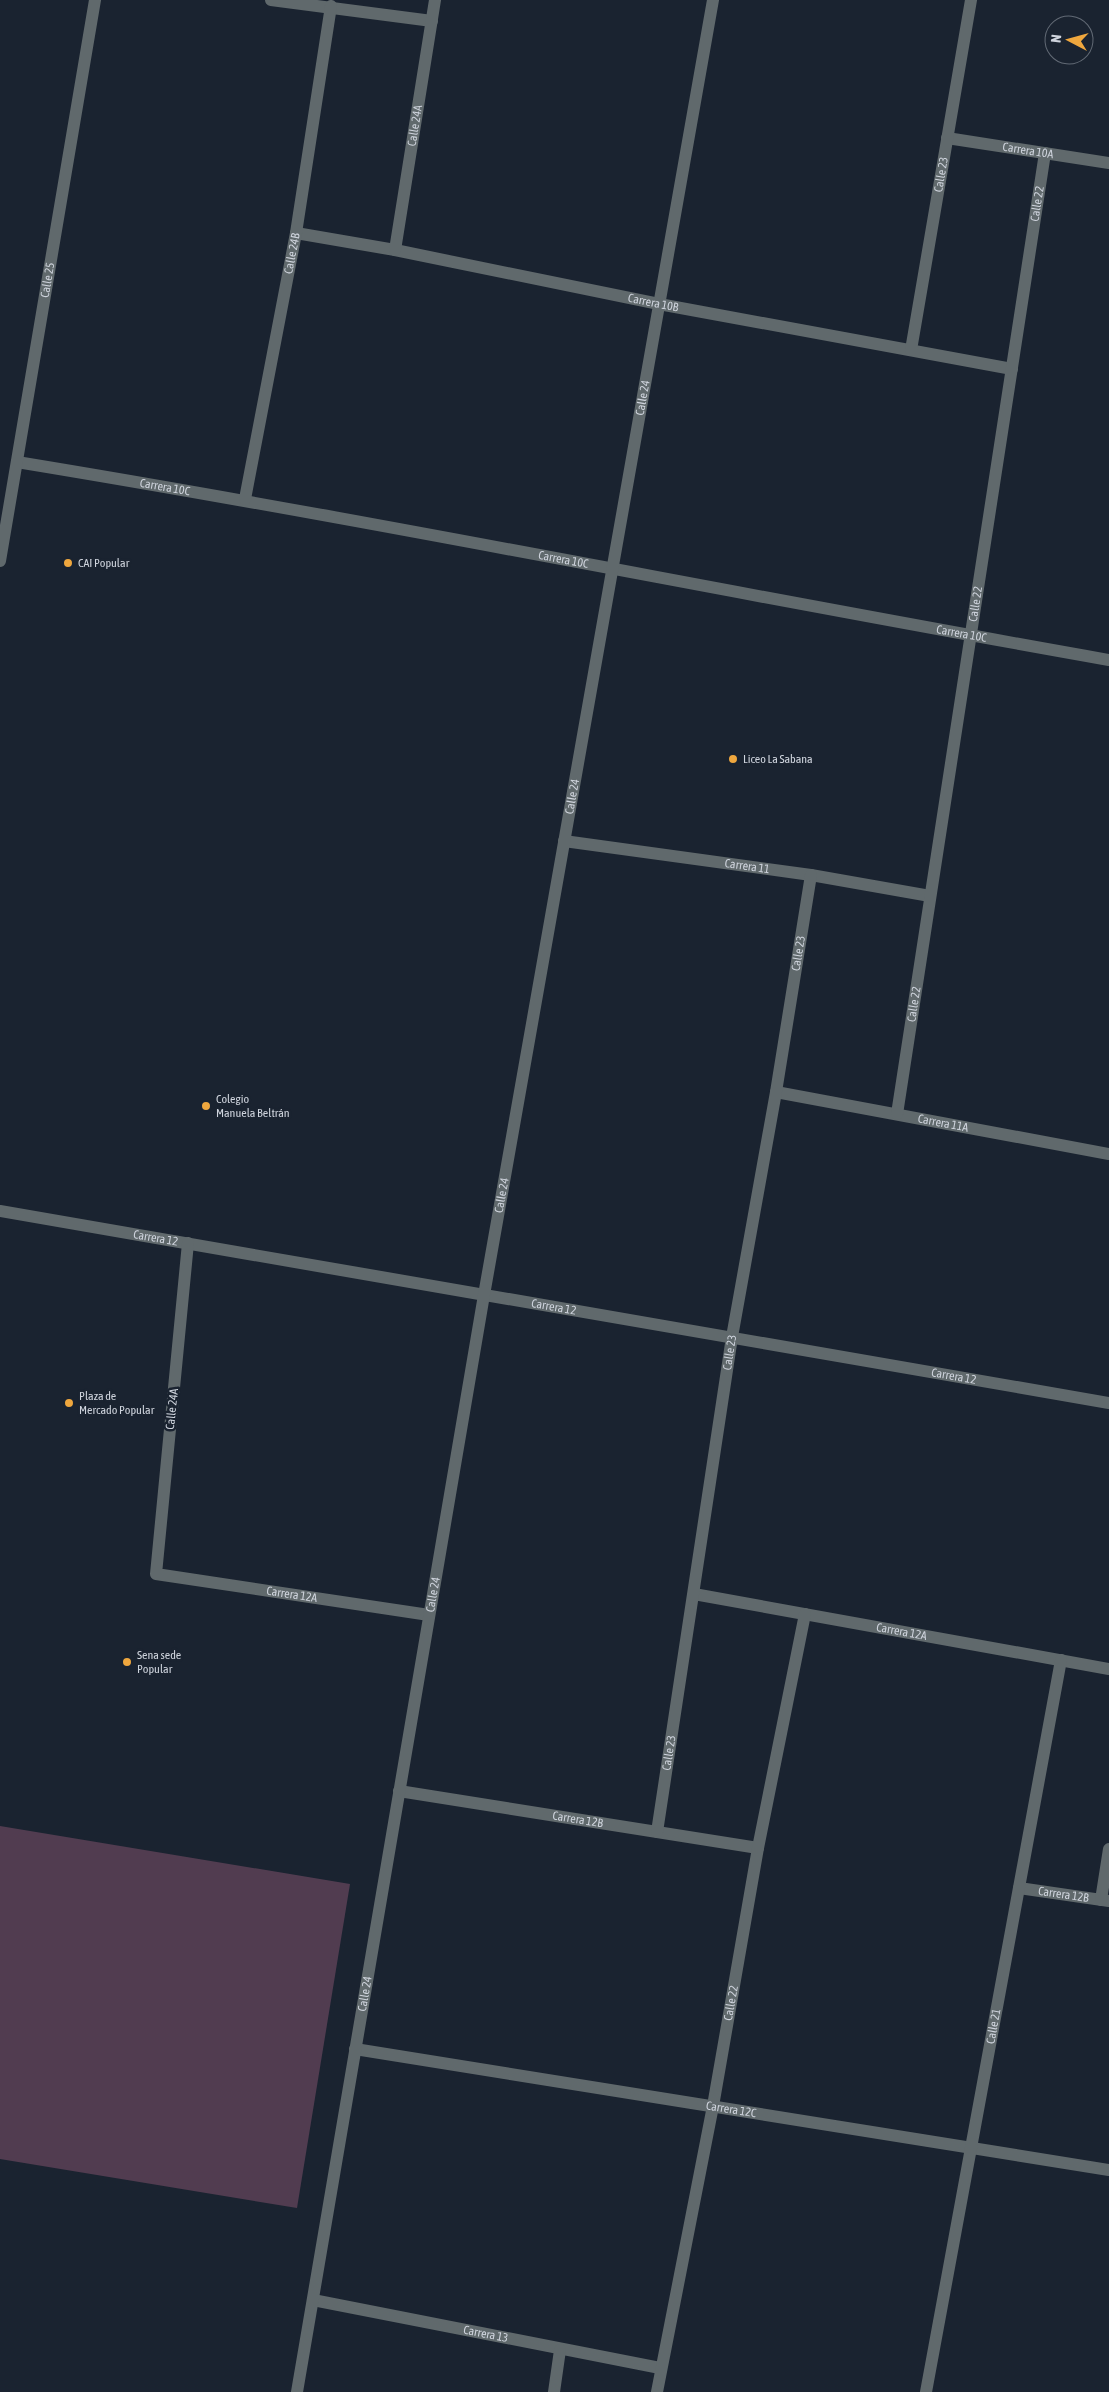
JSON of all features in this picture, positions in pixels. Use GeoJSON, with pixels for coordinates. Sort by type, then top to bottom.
{"type":"FeatureCollection","features":[{"type":"Feature","properties":{"kind":"street","name":"Calle 25"},"geometry":{"type":"LineString","coordinates":[[0,560],[95,0]]}},
{"type":"Feature","properties":{"kind":"street"},"geometry":{"type":"LineString","coordinates":[[271,0],[331,6],[432,21]]}},
{"type":"Feature","properties":{"kind":"street","name":"Calle 24A"},"geometry":{"type":"LineString","coordinates":[[395,250],[435,0]]}},
{"type":"Feature","properties":{"kind":"street","name":"Calle 24"},"geometry":{"type":"LineString","coordinates":[[297,2392],[484,1295],[713,0]]}},
{"type":"Feature","properties":{"kind":"street","name":"Calle 23"},"geometry":{"type":"LineString","coordinates":[[911,350],[971,0]]}},
{"type":"Feature","properties":{"kind":"street","name":"Calle 24B"},"geometry":{"type":"LineString","coordinates":[[245,499],[296,233],[331,6]]}},
{"type":"Feature","properties":{"kind":"street","name":"Carrera 10A"},"geometry":{"type":"LineString","coordinates":[[947,138],[1109,163]]}},
{"type":"Feature","properties":{"kind":"street","name":"Calle 22"},"geometry":{"type":"LineString","coordinates":[[897,1114],[1045,153]]}},
{"type":"Feature","properties":{"kind":"street","name":"Carrera 10B"},"geometry":{"type":"LineString","coordinates":[[296,233],[395,250],[659,304],[1012,369]]}},
{"type":"Feature","properties":{"kind":"street","name":"Carrera 10C"},"geometry":{"type":"LineString","coordinates":[[17,462],[245,499],[612,570],[1109,660]]}},
{"type":"Feature","properties":{"kind":"street","name":"Carrera 11"},"geometry":{"type":"LineString","coordinates":[[564,841],[811,875],[930,896]]}},
{"type":"Feature","properties":{"kind":"street","name":"Calle 23"},"geometry":{"type":"LineString","coordinates":[[657,1832],[732,1337],[776,1092],[811,875]]}},
{"type":"Feature","properties":{"kind":"street","name":"Carrera 11A"},"geometry":{"type":"LineString","coordinates":[[776,1092],[1109,1154]]}},
{"type":"Feature","properties":{"kind":"street","name":"Carrera 12"},"geometry":{"type":"LineString","coordinates":[[0,1211],[1109,1404]]}},
{"type":"Feature","properties":{"kind":"street","name":"Calle 24A"},"geometry":{"type":"LineString","coordinates":[[156,1574],[188,1243]]}},
{"type":"Feature","properties":{"kind":"street","name":"Carrera 12A"},"geometry":{"type":"LineString","coordinates":[[156,1574],[429,1615]]}},
{"type":"Feature","properties":{"kind":"street","name":"Carrera 12A"},"geometry":{"type":"LineString","coordinates":[[694,1594],[1109,1669]]}},
{"type":"Feature","properties":{"kind":"street","name":"Calle 22"},"geometry":{"type":"LineString","coordinates":[[657,2392],[660,2368],[713,2106],[758,1848],[805,1614]]}},
{"type":"Feature","properties":{"kind":"street","name":"Calle 21"},"geometry":{"type":"LineString","coordinates":[[926,2392],[1062,1660]]}},
{"type":"Feature","properties":{"kind":"street","name":"Carrera 12B"},"geometry":{"type":"LineString","coordinates":[[399,1791],[758,1848]]}},
{"type":"Feature","properties":{"kind":"street"},"geometry":{"type":"LineString","coordinates":[[1105,1901],[1109,1849]]}},
{"type":"Feature","properties":{"kind":"street","name":"Carrera 12B"},"geometry":{"type":"LineString","coordinates":[[1019,1888],[1105,1901]]}},
{"type":"Feature","properties":{"kind":"street","name":"Carrera 12C"},"geometry":{"type":"LineString","coordinates":[[355,2049],[1109,2170]]}},
{"type":"Feature","properties":{"kind":"street","name":"Carrera 13"},"geometry":{"type":"LineString","coordinates":[[312,2300],[560,2350],[660,2368]]}},
{"type":"Feature","properties":{"kind":"street"},"geometry":{"type":"LineString","coordinates":[[554,2392],[560,2350]]}},
{"type":"Feature","properties":{"kind":"shaded area"},"geometry":{"type":"Polygon","coordinates":[[[0,1826],[350,1884],[297,2208],[0,2159],[0,1826]]]}},
{"type":"Feature","properties":{"kind":"place","name":"CAI Popular"},"geometry":{"type":"Point","coordinates":[68,563]}},
{"type":"Feature","properties":{"kind":"place","name":"Liceo La Sabana"},"geometry":{"type":"Point","coordinates":[733,759]}},
{"type":"Feature","properties":{"kind":"place","name":"Colegio Manuela Beltrán"},"geometry":{"type":"Point","coordinates":[206,1106]}},
{"type":"Feature","properties":{"kind":"place","name":"Plaza de Mercado Popular"},"geometry":{"type":"Point","coordinates":[69,1403]}},
{"type":"Feature","properties":{"kind":"place","name":"Sena sede Popular"},"geometry":{"type":"Point","coordinates":[127,1662]}}]}
